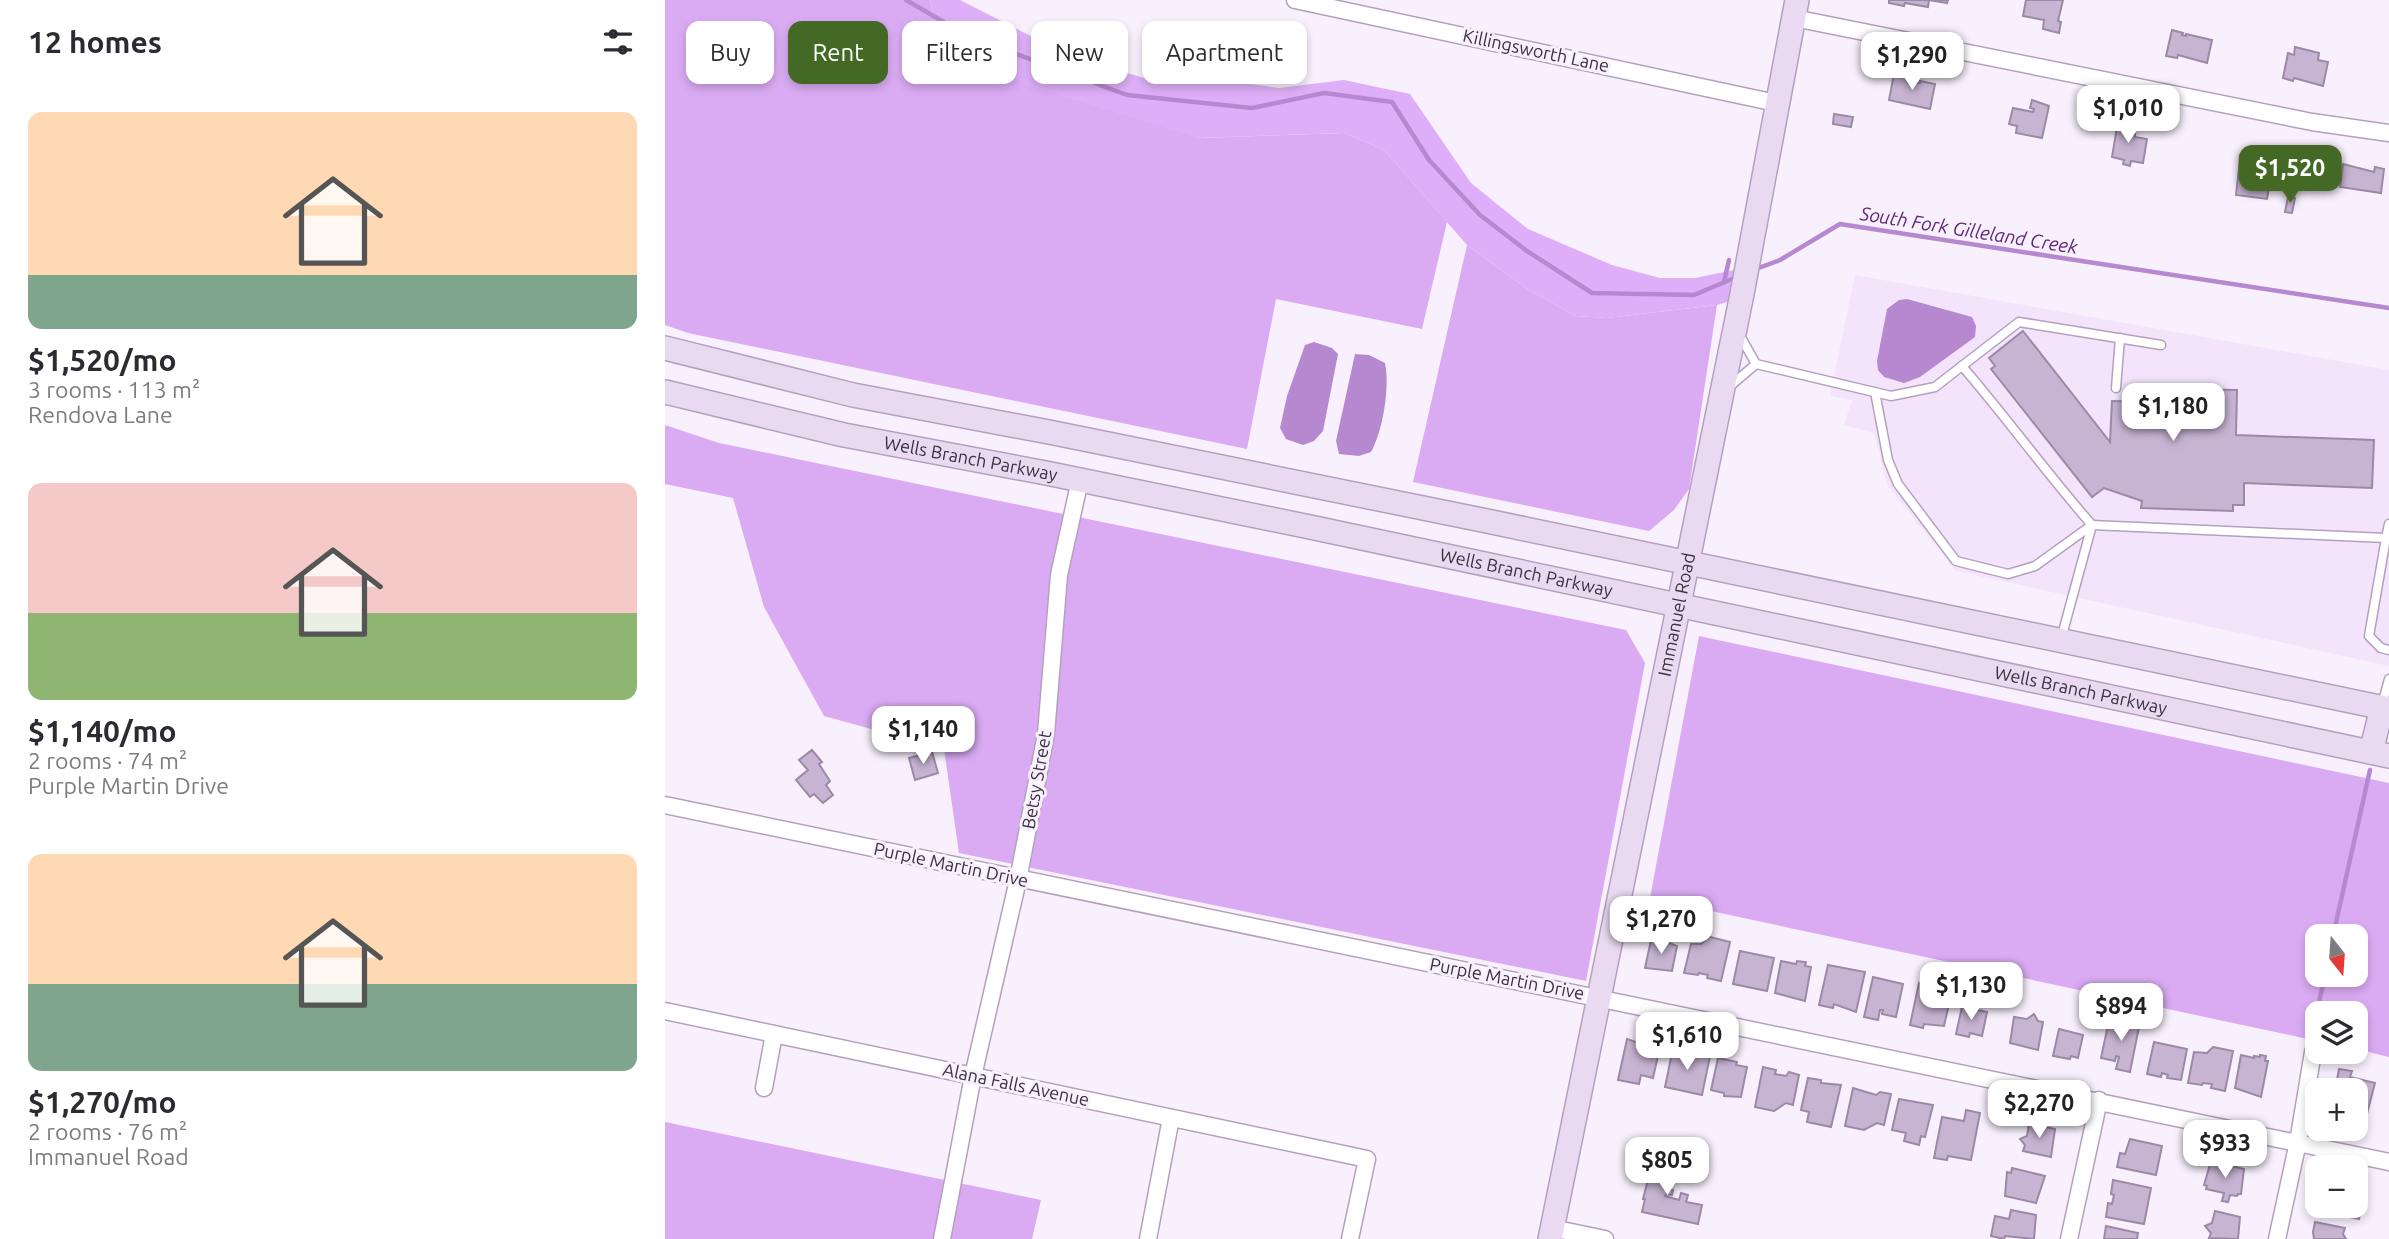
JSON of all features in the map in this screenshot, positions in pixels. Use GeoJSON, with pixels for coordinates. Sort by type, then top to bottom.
{"type":"FeatureCollection","features":[{"type":"Feature","properties":{"kind":"street","name":"Killingsworth Lane"},"geometry":{"type":"LineString","coordinates":[[1295,0],[1776,103]]}},
{"type":"Feature","properties":{"kind":"street","name":"Immanuel Road"},"geometry":{"type":"LineString","coordinates":[[1605,1239],[1551,1233],[1742,294],[1795,9]]}},
{"type":"Feature","properties":{"kind":"street"},"geometry":{"type":"LineString","coordinates":[[1795,9],[2312,122],[2389,133]]}},
{"type":"Feature","properties":{"kind":"street"},"geometry":{"type":"LineString","coordinates":[[665,348],[853,396],[1067,436],[2385,709],[2380,754]]}},
{"type":"Feature","properties":{"kind":"street","name":"Wells Branch Parkway"},"geometry":{"type":"LineString","coordinates":[[665,391],[844,435],[1080,480],[2380,754]]}},
{"type":"Feature","properties":{"kind":"street","name":"Betsy Street"},"geometry":{"type":"LineString","coordinates":[[941,1239],[973,1076],[1018,880],[1046,734],[1059,575],[1080,480]]}},
{"type":"Feature","properties":{"kind":"street","name":"Purple Martin Drive"},"geometry":{"type":"LineString","coordinates":[[665,805],[2389,1162]]}},
{"type":"Feature","properties":{"kind":"street","name":"Alana Falls Avenue"},"geometry":{"type":"LineString","coordinates":[[665,1011],[1367,1159],[1350,1239]]}},
{"type":"Feature","properties":{"kind":"street"},"geometry":{"type":"LineString","coordinates":[[764,1088],[774,1034]]}},
{"type":"Feature","properties":{"kind":"street"},"geometry":{"type":"LineString","coordinates":[[2277,1239],[2298,1142],[2311,1064]]}},
{"type":"Feature","properties":{"kind":"street"},"geometry":{"type":"LineString","coordinates":[[2069,1239],[2099,1100]]}},
{"type":"Feature","properties":{"kind":"street"},"geometry":{"type":"LineString","coordinates":[[1148,1239],[1171,1118]]}},
{"type":"Feature","properties":{"kind":"lane"},"geometry":{"type":"LineString","coordinates":[[1735,327],[1756,364],[1891,396],[1935,387],[2019,322],[2161,345]]}},
{"type":"Feature","properties":{"kind":"lane"},"geometry":{"type":"LineString","coordinates":[[2116,388],[2120,338]]}},
{"type":"Feature","properties":{"kind":"lane"},"geometry":{"type":"LineString","coordinates":[[1721,394],[1756,364]]}},
{"type":"Feature","properties":{"kind":"lane"},"geometry":{"type":"LineString","coordinates":[[1962,366],[2053,481],[2092,525]]}},
{"type":"Feature","properties":{"kind":"lane"},"geometry":{"type":"LineString","coordinates":[[1875,392],[1888,460],[1898,484],[1956,561],[2008,574],[2035,566],[2092,525],[2386,538]]}},
{"type":"Feature","properties":{"kind":"lane"},"geometry":{"type":"LineString","coordinates":[[2389,524],[2369,636],[2381,648],[2389,649]]}},
{"type":"Feature","properties":{"kind":"lane"},"geometry":{"type":"LineString","coordinates":[[2061,641],[2092,525]]}},
{"type":"Feature","properties":{"kind":"lane"},"geometry":{"type":"LineString","coordinates":[[2385,709],[2389,678]]}},
{"type":"Feature","properties":{"kind":"shaded area"},"geometry":{"type":"Polygon","coordinates":[[[665,0],[930,0],[934,21],[902,21],[902,84],[1017,84],[1017,62],[1031,68],[1031,84],[1070,84],[1199,138],[1344,133],[1384,150],[1447,222],[1422,329],[1276,299],[1247,449],[688,333],[665,325],[665,0]]]}},
{"type":"Feature","properties":{"kind":"shaded area"},"geometry":{"type":"Polygon","coordinates":[[[930,0],[960,0],[1001,21],[934,21],[930,0]]]}},
{"type":"Feature","properties":{"kind":"shaded area"},"geometry":{"type":"Polygon","coordinates":[[[1017,29],[1031,36],[1031,84],[1128,84],[1128,73],[1142,77],[1142,84],[1252,84],[1279,88],[1344,80],[1410,94],[1471,183],[1528,229],[1612,265],[1660,278],[1695,278],[1734,270],[1730,301],[1717,305],[1607,318],[1575,316],[1527,289],[1467,245],[1384,150],[1344,133],[1199,138],[1017,80],[1017,29]]]}},
{"type":"Feature","properties":{"kind":"shaded area"},"geometry":{"type":"Polygon","coordinates":[[[1467,245],[1527,289],[1575,316],[1607,318],[1717,305],[1689,489],[1674,510],[1649,531],[1413,482],[1467,245]]]}},
{"type":"Feature","properties":{"kind":"shaded area"},"geometry":{"type":"Polygon","coordinates":[[[1855,275],[2389,370],[2389,666],[1956,571],[1887,485],[1874,433],[1844,425],[1852,400],[1830,396],[1855,275]]]}},
{"type":"Feature","properties":{"kind":"shaded area"},"geometry":{"type":"Polygon","coordinates":[[[1907,299],[1972,317],[1976,326],[1975,337],[1920,377],[1904,383],[1884,377],[1878,370],[1877,361],[1887,309],[1899,300],[1907,299]]]}},
{"type":"Feature","properties":{"kind":"shaded area"},"geometry":{"type":"Polygon","coordinates":[[[1314,342],[1332,348],[1338,354],[1323,431],[1314,441],[1303,445],[1286,439],[1280,428],[1287,396],[1305,345],[1314,342]]]}},
{"type":"Feature","properties":{"kind":"shaded area"},"geometry":{"type":"Polygon","coordinates":[[[1355,354],[1369,355],[1385,363],[1386,373],[1386,396],[1379,432],[1371,452],[1359,456],[1339,454],[1336,441],[1355,354]]]}},
{"type":"Feature","properties":{"kind":"shaded area"},"geometry":{"type":"Polygon","coordinates":[[[665,425],[719,443],[1626,630],[1645,663],[1586,981],[959,853],[944,749],[824,716],[764,607],[733,498],[665,484],[665,425]]]}},
{"type":"Feature","properties":{"kind":"shaded area"},"geometry":{"type":"Polygon","coordinates":[[[1699,636],[2389,783],[2389,1057],[2368,1052],[2368,1001],[2305,1001],[2305,1038],[1650,898],[1699,636]]]}},
{"type":"Feature","properties":{"kind":"shaded area"},"geometry":{"type":"Polygon","coordinates":[[[665,1122],[1041,1200],[1032,1239],[665,1239],[665,1122]]]}},
{"type":"Feature","properties":{"kind":"building"},"geometry":{"type":"Polygon","coordinates":[[[1889,0],[1929,0],[1928,7],[1905,3],[1904,6],[1889,3],[1889,0]]]}},
{"type":"Feature","properties":{"kind":"building"},"geometry":{"type":"Polygon","coordinates":[[[2026,0],[2063,0],[2058,21],[2061,22],[2059,33],[2043,29],[2044,20],[2023,16],[2026,0]]]}},
{"type":"Feature","properties":{"kind":"building"},"geometry":{"type":"Polygon","coordinates":[[[2172,30],[2186,36],[2212,40],[2207,63],[2178,55],[2177,58],[2166,56],[2172,30]]]}},
{"type":"Feature","properties":{"kind":"building"},"geometry":{"type":"Polygon","coordinates":[[[2295,47],[2319,53],[2318,60],[2328,62],[2323,86],[2294,78],[2293,81],[2283,78],[2288,53],[2294,55],[2295,47]]]}},
{"type":"Feature","properties":{"kind":"building"},"geometry":{"type":"Polygon","coordinates":[[[1894,74],[1906,77],[1908,83],[1920,81],[1935,84],[1930,109],[1889,100],[1894,74]]]}},
{"type":"Feature","properties":{"kind":"building"},"geometry":{"type":"Polygon","coordinates":[[[2032,100],[2049,106],[2042,138],[2016,133],[2017,126],[2009,124],[2013,108],[2033,112],[2034,109],[2030,108],[2032,100]]]}},
{"type":"Feature","properties":{"kind":"building"},"geometry":{"type":"Polygon","coordinates":[[[1834,114],[1853,117],[1851,127],[1833,124],[1834,114]]]}},
{"type":"Feature","properties":{"kind":"building"},"geometry":{"type":"Polygon","coordinates":[[[2118,121],[2133,123],[2132,133],[2135,137],[2147,139],[2143,163],[2131,161],[2130,166],[2123,164],[2124,160],[2112,157],[2118,121]]]}},
{"type":"Feature","properties":{"kind":"building"},"geometry":{"type":"Polygon","coordinates":[[[2259,149],[2276,151],[2267,199],[2236,195],[2240,160],[2254,163],[2259,149]]]}},
{"type":"Feature","properties":{"kind":"building"},"geometry":{"type":"Polygon","coordinates":[[[2343,164],[2374,172],[2375,167],[2384,169],[2381,193],[2340,187],[2343,164]]]}},
{"type":"Feature","properties":{"kind":"building"},"geometry":{"type":"Polygon","coordinates":[[[2288,197],[2295,198],[2292,213],[2285,212],[2288,197]]]}},
{"type":"Feature","properties":{"kind":"building"},"geometry":{"type":"Polygon","coordinates":[[[2023,331],[2110,442],[2112,401],[2182,403],[2183,389],[2237,390],[2236,435],[2374,440],[2372,488],[2244,483],[2244,505],[2233,505],[2233,511],[2141,508],[2142,501],[2104,488],[2092,497],[1991,369],[1995,366],[1989,358],[2023,331]]]}},
{"type":"Feature","properties":{"kind":"building"},"geometry":{"type":"Polygon","coordinates":[[[812,750],[822,762],[819,764],[830,781],[826,785],[833,795],[823,803],[814,794],[810,797],[796,780],[808,770],[799,760],[812,750]]]}},
{"type":"Feature","properties":{"kind":"building"},"geometry":{"type":"Polygon","coordinates":[[[932,752],[938,773],[915,780],[909,758],[932,752]]]}},
{"type":"Feature","properties":{"kind":"building"},"geometry":{"type":"Polygon","coordinates":[[[1710,937],[1730,942],[1721,981],[1699,973],[1684,973],[1691,944],[1701,944],[1710,937]]]}},
{"type":"Feature","properties":{"kind":"building"},"geometry":{"type":"Polygon","coordinates":[[[1651,940],[1662,943],[1662,940],[1677,946],[1672,971],[1645,968],[1651,940]]]}},
{"type":"Feature","properties":{"kind":"building"},"geometry":{"type":"Polygon","coordinates":[[[1740,951],[1774,958],[1767,991],[1733,984],[1740,951]]]}},
{"type":"Feature","properties":{"kind":"building"},"geometry":{"type":"Polygon","coordinates":[[[1781,961],[1796,964],[1797,961],[1806,962],[1805,966],[1811,967],[1805,1001],[1775,993],[1781,961]]]}},
{"type":"Feature","properties":{"kind":"building"},"geometry":{"type":"Polygon","coordinates":[[[1828,965],[1865,972],[1856,1012],[1834,1004],[1833,1008],[1819,1005],[1828,965]]]}},
{"type":"Feature","properties":{"kind":"building"},"geometry":{"type":"Polygon","coordinates":[[[1873,977],[1903,984],[1896,1017],[1882,1014],[1883,1010],[1880,1010],[1878,1020],[1864,1017],[1873,977]]]}},
{"type":"Feature","properties":{"kind":"building"},"geometry":{"type":"Polygon","coordinates":[[[1919,983],[1932,986],[1931,992],[1938,993],[1940,988],[1950,990],[1944,1026],[1924,1024],[1923,1028],[1910,1025],[1919,983]]]}},
{"type":"Feature","properties":{"kind":"building"},"geometry":{"type":"Polygon","coordinates":[[[1962,1007],[1987,1012],[1982,1036],[1956,1034],[1962,1007]]]}},
{"type":"Feature","properties":{"kind":"building"},"geometry":{"type":"Polygon","coordinates":[[[2034,1014],[2038,1021],[2043,1022],[2038,1050],[2010,1043],[2014,1017],[2027,1019],[2034,1014]]]}},
{"type":"Feature","properties":{"kind":"building"},"geometry":{"type":"Polygon","coordinates":[[[2122,1018],[2140,1022],[2130,1072],[2116,1069],[2119,1057],[2116,1056],[2115,1061],[2101,1058],[2108,1025],[2114,1026],[2115,1022],[2119,1024],[2122,1018]]]}},
{"type":"Feature","properties":{"kind":"building"},"geometry":{"type":"Polygon","coordinates":[[[2059,1029],[2083,1035],[2078,1058],[2053,1056],[2059,1029]]]}},
{"type":"Feature","properties":{"kind":"building"},"geometry":{"type":"Polygon","coordinates":[[[1627,1039],[1660,1047],[1653,1078],[1641,1075],[1639,1084],[1618,1080],[1627,1039]]]}},
{"type":"Feature","properties":{"kind":"building"},"geometry":{"type":"Polygon","coordinates":[[[2154,1042],[2187,1049],[2181,1080],[2167,1078],[2168,1075],[2162,1073],[2161,1077],[2147,1074],[2154,1042]]]}},
{"type":"Feature","properties":{"kind":"building"},"geometry":{"type":"Polygon","coordinates":[[[2213,1047],[2233,1051],[2225,1091],[2211,1088],[2212,1084],[2188,1083],[2194,1052],[2207,1053],[2213,1047]]]}},
{"type":"Feature","properties":{"kind":"building"},"geometry":{"type":"Polygon","coordinates":[[[1673,1048],[1687,1051],[1686,1055],[1696,1057],[1697,1053],[1710,1056],[1702,1095],[1665,1087],[1673,1048]]]}},
{"type":"Feature","properties":{"kind":"building"},"geometry":{"type":"Polygon","coordinates":[[[2241,1055],[2254,1058],[2266,1056],[2265,1061],[2268,1061],[2261,1097],[2235,1088],[2241,1055]]]}},
{"type":"Feature","properties":{"kind":"building"},"geometry":{"type":"Polygon","coordinates":[[[1718,1058],[1747,1067],[1741,1097],[1724,1096],[1724,1093],[1711,1090],[1718,1058]]]}},
{"type":"Feature","properties":{"kind":"building"},"geometry":{"type":"Polygon","coordinates":[[[1763,1067],[1776,1070],[1775,1074],[1786,1076],[1789,1072],[1799,1075],[1793,1105],[1786,1103],[1774,1111],[1755,1107],[1763,1067]]]}},
{"type":"Feature","properties":{"kind":"building"},"geometry":{"type":"Polygon","coordinates":[[[2339,1069],[2352,1071],[2350,1077],[2354,1078],[2337,1078],[2339,1069]]]}},
{"type":"Feature","properties":{"kind":"building"},"geometry":{"type":"Polygon","coordinates":[[[1808,1078],[1821,1080],[1821,1083],[1841,1085],[1831,1127],[1807,1122],[1809,1112],[1801,1110],[1808,1078]]]}},
{"type":"Feature","properties":{"kind":"building"},"geometry":{"type":"Polygon","coordinates":[[[2368,1081],[2375,1083],[2368,1110],[2368,1081]]]}},
{"type":"Feature","properties":{"kind":"building"},"geometry":{"type":"Polygon","coordinates":[[[1853,1088],[1876,1095],[1880,1092],[1891,1094],[1884,1125],[1877,1123],[1864,1130],[1845,1126],[1853,1088]]]}},
{"type":"Feature","properties":{"kind":"building"},"geometry":{"type":"Polygon","coordinates":[[[1899,1099],[1933,1105],[1925,1137],[1921,1136],[1919,1145],[1904,1141],[1906,1133],[1892,1130],[1899,1099]]]}},
{"type":"Feature","properties":{"kind":"building"},"geometry":{"type":"Polygon","coordinates":[[[1966,1110],[1980,1113],[1971,1160],[1948,1156],[1947,1160],[1934,1158],[1942,1117],[1964,1121],[1966,1110]]]}},
{"type":"Feature","properties":{"kind":"building"},"geometry":{"type":"Polygon","coordinates":[[[2029,1124],[2055,1129],[2051,1157],[2023,1151],[2025,1145],[2020,1139],[2027,1136],[2029,1124]]]}},
{"type":"Feature","properties":{"kind":"building"},"geometry":{"type":"Polygon","coordinates":[[[2130,1139],[2162,1146],[2156,1175],[2117,1167],[2120,1153],[2125,1154],[2130,1139]]]}},
{"type":"Feature","properties":{"kind":"building"},"geometry":{"type":"Polygon","coordinates":[[[1653,1160],[1672,1164],[1667,1189],[1673,1190],[1672,1195],[1665,1196],[1679,1200],[1681,1193],[1688,1195],[1686,1202],[1702,1205],[1698,1224],[1642,1212],[1653,1160]]]}},
{"type":"Feature","properties":{"kind":"building"},"geometry":{"type":"Polygon","coordinates":[[[2211,1161],[2244,1169],[2241,1194],[2230,1195],[2228,1202],[2222,1201],[2224,1193],[2206,1189],[2207,1186],[2204,1185],[2211,1161]]]}},
{"type":"Feature","properties":{"kind":"building"},"geometry":{"type":"Polygon","coordinates":[[[2012,1168],[2045,1176],[2036,1203],[2005,1196],[2007,1172],[2011,1173],[2012,1168]]]}},
{"type":"Feature","properties":{"kind":"building"},"geometry":{"type":"Polygon","coordinates":[[[2113,1180],[2151,1188],[2144,1224],[2106,1217],[2108,1203],[2112,1204],[2114,1195],[2111,1194],[2113,1180]]]}},
{"type":"Feature","properties":{"kind":"building"},"geometry":{"type":"Polygon","coordinates":[[[2011,1210],[2036,1215],[2034,1239],[1991,1236],[1995,1216],[2009,1219],[2011,1210]]]}},
{"type":"Feature","properties":{"kind":"building"},"geometry":{"type":"Polygon","coordinates":[[[2215,1211],[2240,1217],[2238,1239],[2209,1238],[2211,1233],[2205,1226],[2212,1223],[2215,1211]]]}},
{"type":"Feature","properties":{"kind":"building"},"geometry":{"type":"Polygon","coordinates":[[[2315,1222],[2345,1228],[2343,1234],[2346,1239],[2314,1239],[2315,1222]]]}},
{"type":"Feature","properties":{"kind":"building"},"geometry":{"type":"Polygon","coordinates":[[[2106,1226],[2138,1233],[2137,1239],[2104,1239],[2106,1226]]]}},
{"type":"Feature","properties":{"kind":"waterway","name":"South Fork Gilleland Creek"},"geometry":{"type":"LineString","coordinates":[[906,0],[968,36],[1127,95],[1252,108],[1324,93],[1392,102],[1429,160],[1480,215],[1527,251],[1592,293],[1694,295],[1739,276]]}},
{"type":"Feature","properties":{"kind":"waterway","name":"South Fork Gilleland Creek"},"geometry":{"type":"LineString","coordinates":[[1753,270],[1780,260],[1840,224],[2389,308]]}},
{"type":"Feature","properties":{"kind":"waterway"},"geometry":{"type":"LineString","coordinates":[[1724,282],[1729,260]]}},
{"type":"Feature","properties":{"kind":"waterway"},"geometry":{"type":"LineString","coordinates":[[2336,924],[2370,770]]}},
{"type":"Feature","properties":{"kind":"waterway"},"geometry":{"type":"LineString","coordinates":[[2319,1001],[2322,987]]}}]}
